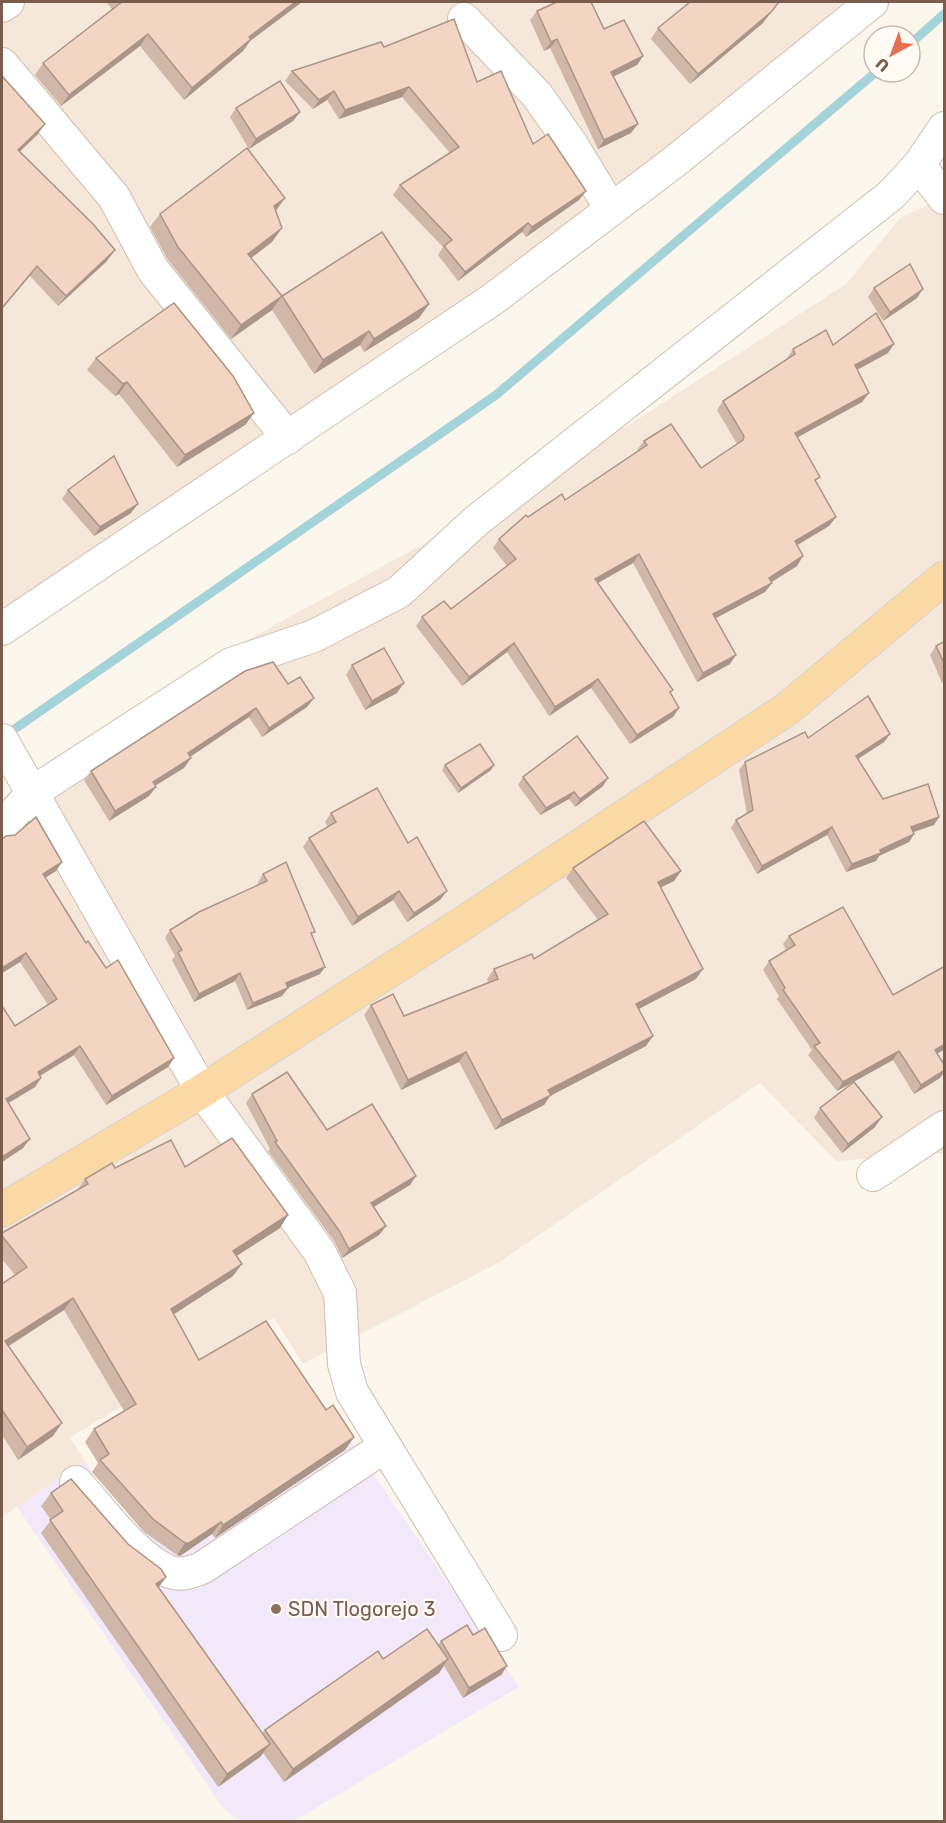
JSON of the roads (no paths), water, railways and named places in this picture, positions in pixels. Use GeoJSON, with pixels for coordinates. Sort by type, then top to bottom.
{"type":"FeatureCollection","features":[{"type":"Feature","properties":{"kind":"main road"},"geometry":{"type":"LineString","coordinates":[[2,1210],[202,1091],[472,918],[787,709],[945,578]]}},
{"type":"Feature","properties":{"kind":"street"},"geometry":{"type":"LineString","coordinates":[[2,6],[8,2]]}},
{"type":"Feature","properties":{"kind":"street"},"geometry":{"type":"LineString","coordinates":[[2,629],[493,299],[611,209],[872,2]]}},
{"type":"Feature","properties":{"kind":"street"},"geometry":{"type":"LineString","coordinates":[[464,19],[537,94],[572,145],[611,209]]}},
{"type":"Feature","properties":{"kind":"street"},"geometry":{"type":"LineString","coordinates":[[2,64],[114,197],[153,270],[288,438]]}},
{"type":"Feature","properties":{"kind":"street"},"geometry":{"type":"LineString","coordinates":[[2,827],[33,792],[231,664],[314,636],[399,592],[476,520],[891,195],[919,165],[945,128]]}},
{"type":"Feature","properties":{"kind":"street"},"geometry":{"type":"LineString","coordinates":[[919,165],[945,198]]}},
{"type":"Feature","properties":{"kind":"street"},"geometry":{"type":"LineString","coordinates":[[9,752],[202,1091],[319,1251],[340,1293],[344,1364],[352,1392],[501,1635]]}},
{"type":"Feature","properties":{"kind":"street"},"geometry":{"type":"LineString","coordinates":[[873,1175],[945,1127]]}},
{"type":"Feature","properties":{"kind":"street"},"geometry":{"type":"LineString","coordinates":[[76,1482],[151,1560],[172,1573],[189,1573],[202,1568],[384,1447]]}},
{"type":"Feature","properties":{"kind":"waterway"},"geometry":{"type":"LineString","coordinates":[[922,33],[944,14]]}},
{"type":"Feature","properties":{"kind":"waterway"},"geometry":{"type":"LineString","coordinates":[[3,737],[496,395],[862,84]]}},
{"type":"Feature","properties":{"kind":"place","name":"SDN Tlogorejo 3"},"geometry":{"type":"Point","coordinates":[276,1609]}}]}
